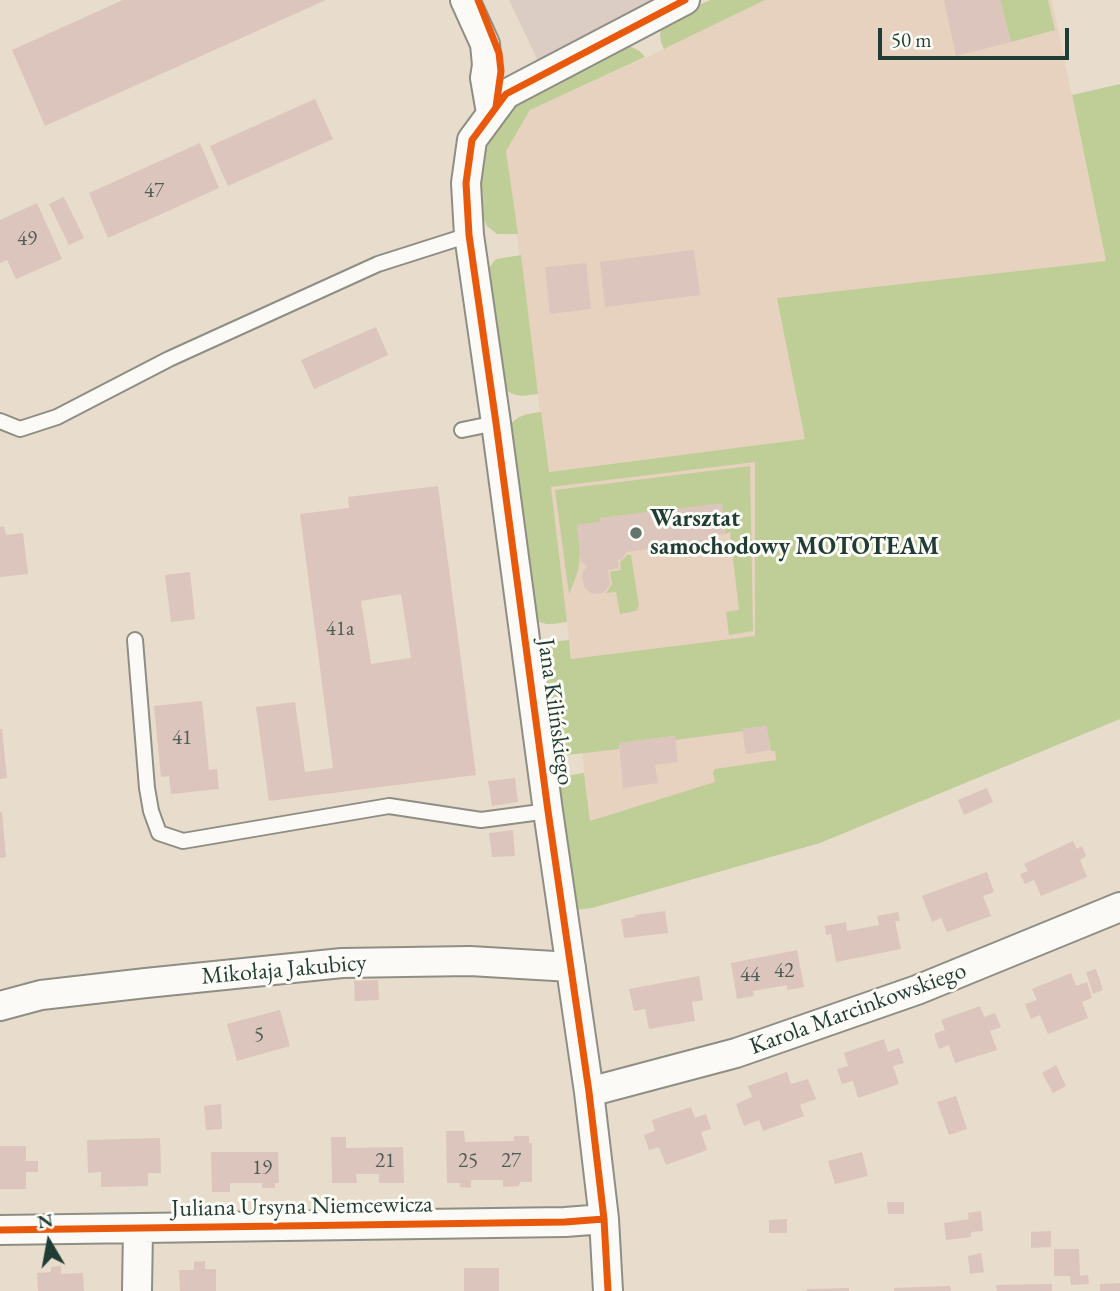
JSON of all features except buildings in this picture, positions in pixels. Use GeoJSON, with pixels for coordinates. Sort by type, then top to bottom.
{"type":"FeatureCollection","features":[{"type":"Feature","properties":{"kind":"street"},"geometry":{"type":"LineString","coordinates":[[465,0],[485,44],[485,78],[491,113]]}},
{"type":"Feature","properties":{"kind":"street"},"geometry":{"type":"LineString","coordinates":[[491,113],[506,94],[685,0]]}},
{"type":"Feature","properties":{"kind":"street","name":"Jana Kilińskiego"},"geometry":{"type":"LineString","coordinates":[[491,113],[472,140],[466,183],[469,235],[589,1092],[604,1219],[608,1291]]}},
{"type":"Feature","properties":{"kind":"street","name":"Karola Marcinkowskiego"},"geometry":{"type":"LineString","coordinates":[[589,1092],[736,1053],[917,990],[1120,907]]}},
{"type":"Feature","properties":{"kind":"street","name":"Mikołaja Jakubicy"},"geometry":{"type":"LineString","coordinates":[[0,1006],[41,995],[342,962],[470,961],[571,967]]}},
{"type":"Feature","properties":{"kind":"street","name":"Juliana Ursyna Niemcewicza"},"geometry":{"type":"LineString","coordinates":[[0,1230],[565,1222],[604,1219]]}},
{"type":"Feature","properties":{"kind":"street"},"geometry":{"type":"LineString","coordinates":[[137,1291],[138,1229]]}},
{"type":"Feature","properties":{"kind":"lane"},"geometry":{"type":"LineString","coordinates":[[0,421],[20,429],[57,417],[169,359],[378,264],[469,235]]}},
{"type":"Feature","properties":{"kind":"lane"},"geometry":{"type":"LineString","coordinates":[[462,430],[496,423]]}},
{"type":"Feature","properties":{"kind":"lane"},"geometry":{"type":"LineString","coordinates":[[135,639],[147,788],[159,834],[183,841],[388,806],[481,820],[548,811]]}},
{"type":"Feature","properties":{"kind":"shaded area"},"geometry":{"type":"Polygon","coordinates":[[[509,0],[673,0],[539,63],[509,0]]]}},
{"type":"Feature","properties":{"kind":"shaded area"},"geometry":{"type":"Polygon","coordinates":[[[765,0],[1052,0],[1106,261],[778,298],[806,439],[548,472],[506,151],[530,110],[765,0]]]}},
{"type":"Feature","properties":{"kind":"shaded area"},"geometry":{"type":"Polygon","coordinates":[[[755,461],[755,636],[870,730],[591,828],[551,487],[755,461]]]}},
{"type":"Feature","properties":{"kind":"green space"},"geometry":{"type":"Polygon","coordinates":[[[710,0],[765,0],[664,49],[660,36],[664,22],[710,0]]]}},
{"type":"Feature","properties":{"kind":"green space"},"geometry":{"type":"Polygon","coordinates":[[[1000,0],[1048,0],[1055,30],[1011,42],[1000,0]]]}},
{"type":"Feature","properties":{"kind":"green space"},"geometry":{"type":"Polygon","coordinates":[[[621,46],[635,48],[645,57],[530,110],[506,151],[518,234],[497,234],[484,220],[481,177],[485,152],[495,130],[521,100],[621,46]]]}},
{"type":"Feature","properties":{"kind":"green space"},"geometry":{"type":"Polygon","coordinates":[[[1120,84],[1120,719],[820,843],[592,908],[575,910],[558,786],[562,780],[584,773],[590,821],[715,782],[715,769],[776,760],[775,751],[771,751],[766,726],[675,740],[674,736],[619,743],[619,749],[567,755],[557,753],[552,748],[540,654],[548,644],[569,640],[571,659],[755,636],[755,462],[551,487],[567,622],[545,624],[535,617],[509,428],[522,416],[541,412],[549,472],[805,439],[777,298],[1106,261],[1072,95],[1120,84]]]}},
{"type":"Feature","properties":{"kind":"green space"},"geometry":{"type":"Polygon","coordinates":[[[521,255],[538,394],[523,396],[503,388],[487,277],[488,269],[496,259],[521,255]]]}},
{"type":"Feature","properties":{"kind":"green space"},"geometry":{"type":"Polygon","coordinates":[[[750,466],[753,631],[729,635],[726,612],[739,610],[730,532],[725,534],[722,504],[600,518],[600,522],[577,525],[580,560],[569,594],[555,490],[750,466]]]}},
{"type":"Feature","properties":{"kind":"green space"},"geometry":{"type":"Polygon","coordinates":[[[627,555],[631,555],[639,606],[636,611],[620,614],[616,592],[606,593],[612,584],[610,572],[621,570],[620,562],[627,555]]]}},
{"type":"Feature","properties":{"kind":"cycle path"},"geometry":{"type":"LineString","coordinates":[[478,0],[499,53],[501,71],[496,107]]}},
{"type":"Feature","properties":{"kind":"cycle path"},"geometry":{"type":"LineString","coordinates":[[608,1291],[604,1219],[589,1092],[469,235],[466,183],[472,140],[506,94],[685,0]]}},
{"type":"Feature","properties":{"kind":"cycle path"},"geometry":{"type":"LineString","coordinates":[[0,1230],[565,1222],[604,1219]]}},
{"type":"Feature","properties":{"kind":"place","name":"Warsztat samochodowy MOTOTEAM"},"geometry":{"type":"Point","coordinates":[636,533]}}]}
